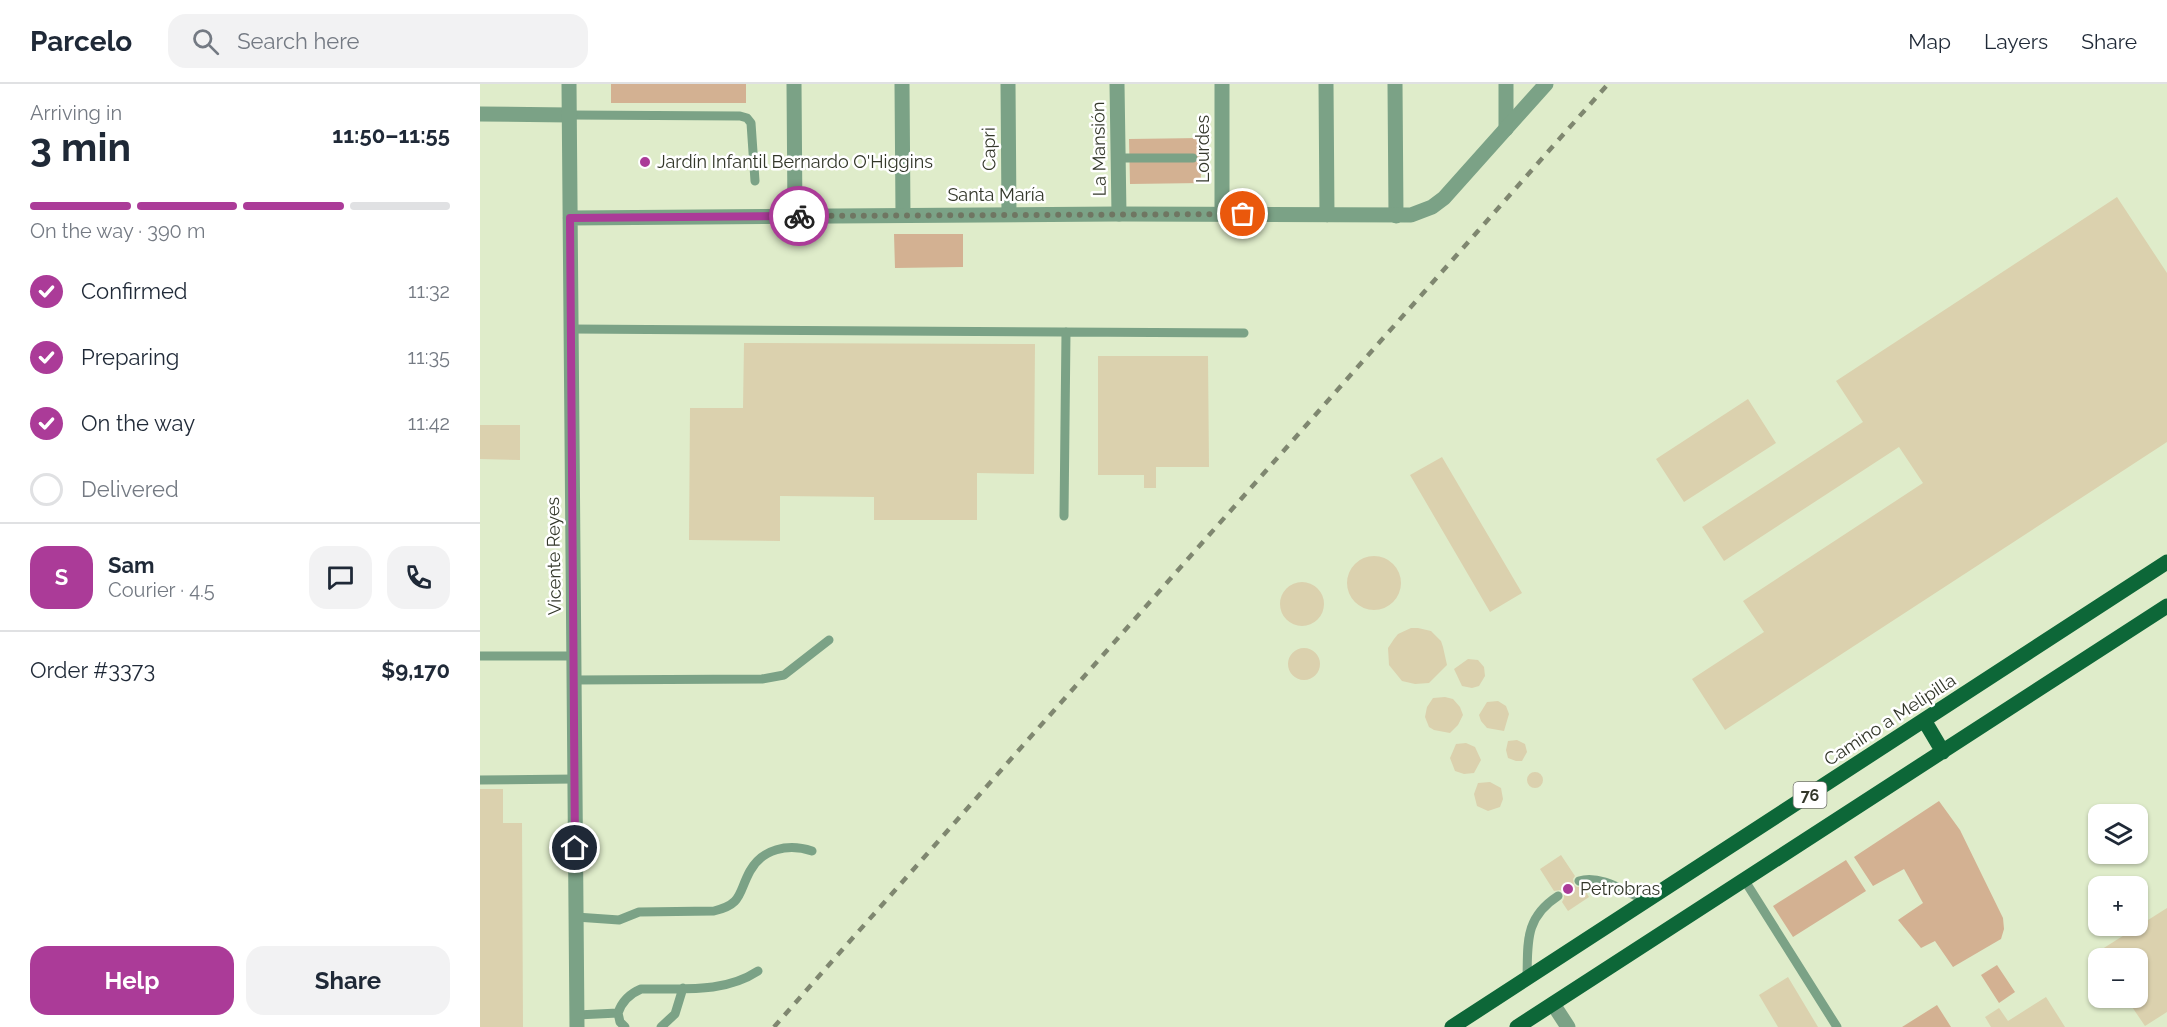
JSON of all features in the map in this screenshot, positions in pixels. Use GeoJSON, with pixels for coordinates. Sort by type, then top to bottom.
{"type":"FeatureCollection","features":[{"type":"Feature","properties":{"kind":"main road","name":"Camino a Melipilla"},"geometry":{"type":"LineString","coordinates":[[1452,1027],[2167,562]]}},
{"type":"Feature","properties":{"kind":"main road","name":"76"},"geometry":{"type":"LineString","coordinates":[[1517,1027],[2167,606]]}},
{"type":"Feature","properties":{"kind":"main road"},"geometry":{"type":"LineString","coordinates":[[1924,720],[1943,752]]}},
{"type":"Feature","properties":{"kind":"street","name":"Vicente Reyes"},"geometry":{"type":"LineString","coordinates":[[569,84],[577,1021]]}},
{"type":"Feature","properties":{"kind":"street"},"geometry":{"type":"LineString","coordinates":[[794,84],[795,216]]}},
{"type":"Feature","properties":{"kind":"street"},"geometry":{"type":"LineString","coordinates":[[902,84],[903,215]]}},
{"type":"Feature","properties":{"kind":"street","name":"Capri"},"geometry":{"type":"LineString","coordinates":[[1008,84],[1009,214]]}},
{"type":"Feature","properties":{"kind":"street","name":"La Mansión"},"geometry":{"type":"LineString","coordinates":[[1118,84],[1119,214]]}},
{"type":"Feature","properties":{"kind":"street","name":"Lourdes"},"geometry":{"type":"LineString","coordinates":[[1222,84],[1222,213]]}},
{"type":"Feature","properties":{"kind":"street"},"geometry":{"type":"LineString","coordinates":[[1326,84],[1327,215]]}},
{"type":"Feature","properties":{"kind":"street"},"geometry":{"type":"LineString","coordinates":[[1395,84],[1396,216]]}},
{"type":"Feature","properties":{"kind":"street"},"geometry":{"type":"LineString","coordinates":[[1506,84],[1506,129]]}},
{"type":"Feature","properties":{"kind":"street"},"geometry":{"type":"LineString","coordinates":[[1506,129],[1546,84]]}},
{"type":"Feature","properties":{"kind":"street"},"geometry":{"type":"LineString","coordinates":[[480,114],[570,115]]}},
{"type":"Feature","properties":{"kind":"street","name":"Santa María"},"geometry":{"type":"LineString","coordinates":[[570,218],[1222,213],[1396,216],[1432,207],[1444,198],[1506,129]]}},
{"type":"Feature","properties":{"kind":"street"},"geometry":{"type":"LineString","coordinates":[[1553,1004],[1568,1027]]}},
{"type":"Feature","properties":{"kind":"lane"},"geometry":{"type":"LineString","coordinates":[[570,115],[740,116],[747,118],[751,123],[755,181]]}},
{"type":"Feature","properties":{"kind":"lane"},"geometry":{"type":"LineString","coordinates":[[1118,158],[1193,158]]}},
{"type":"Feature","properties":{"kind":"lane"},"geometry":{"type":"LineString","coordinates":[[571,329],[1244,333]]}},
{"type":"Feature","properties":{"kind":"lane"},"geometry":{"type":"LineString","coordinates":[[1064,516],[1066,332]]}},
{"type":"Feature","properties":{"kind":"lane"},"geometry":{"type":"LineString","coordinates":[[575,680],[762,679],[784,675],[829,640]]}},
{"type":"Feature","properties":{"kind":"lane"},"geometry":{"type":"LineString","coordinates":[[480,656],[575,656]]}},
{"type":"Feature","properties":{"kind":"lane"},"geometry":{"type":"LineString","coordinates":[[480,780],[575,780]]}},
{"type":"Feature","properties":{"kind":"lane"},"geometry":{"type":"LineString","coordinates":[[576,917],[619,920],[639,912],[723,909],[736,900],[745,887],[750,870],[764,856],[782,848],[802,848],[812,851]]}},
{"type":"Feature","properties":{"kind":"lane"},"geometry":{"type":"LineString","coordinates":[[1579,881],[1589,879],[1600,881],[1647,901]]}},
{"type":"Feature","properties":{"kind":"lane"},"geometry":{"type":"LineString","coordinates":[[1745,881],[1836,1027]]}},
{"type":"Feature","properties":{"kind":"lane"},"geometry":{"type":"LineString","coordinates":[[1527,979],[1531,925],[1544,905],[1558,896]]}},
{"type":"Feature","properties":{"kind":"lane"},"geometry":{"type":"LineString","coordinates":[[625,1027],[620,1022],[618,1013],[624,1000],[641,989],[726,986],[758,971]]}},
{"type":"Feature","properties":{"kind":"lane"},"geometry":{"type":"LineString","coordinates":[[661,1027],[675,1014],[683,988]]}},
{"type":"Feature","properties":{"kind":"lane"},"geometry":{"type":"LineString","coordinates":[[577,1021],[618,1013]]}},
{"type":"Feature","properties":{"kind":"shaded area"},"geometry":{"type":"Polygon","coordinates":[[[611,84],[746,84],[746,103],[611,103],[611,84]]]}},
{"type":"Feature","properties":{"kind":"shaded area"},"geometry":{"type":"Polygon","coordinates":[[[1200,138],[1201,183],[1130,184],[1129,139],[1200,138]]]}},
{"type":"Feature","properties":{"kind":"shaded area"},"geometry":{"type":"Polygon","coordinates":[[[894,234],[963,234],[963,267],[895,268],[894,234]]]}},
{"type":"Feature","properties":{"kind":"shaded area"},"geometry":{"type":"Polygon","coordinates":[[[1939,801],[1960,830],[2003,918],[2004,929],[2001,939],[1953,967],[1935,941],[1921,948],[1898,920],[1923,903],[1904,869],[1873,886],[1854,857],[1939,801]]]}},
{"type":"Feature","properties":{"kind":"shaded area"},"geometry":{"type":"Polygon","coordinates":[[[1846,860],[1866,891],[1793,937],[1773,906],[1846,860]]]}},
{"type":"Feature","properties":{"kind":"shaded area"},"geometry":{"type":"Polygon","coordinates":[[[1997,965],[2015,992],[1999,1003],[1981,975],[1997,965]]]}},
{"type":"Feature","properties":{"kind":"shaded area"},"geometry":{"type":"Polygon","coordinates":[[[1937,1005],[1951,1027],[1902,1027],[1937,1005]]]}},
{"type":"Feature","properties":{"kind":"building"},"geometry":{"type":"Polygon","coordinates":[[[2117,197],[2167,273],[2167,442],[1725,730],[1692,679],[1764,632],[1743,601],[1923,483],[1899,447],[1724,561],[1702,527],[1863,422],[1836,381],[2117,197]]]}},
{"type":"Feature","properties":{"kind":"building"},"geometry":{"type":"Polygon","coordinates":[[[744,343],[1035,344],[1034,474],[977,473],[977,520],[874,520],[874,497],[780,496],[780,541],[689,540],[690,408],[743,408],[744,343]]]}},
{"type":"Feature","properties":{"kind":"building"},"geometry":{"type":"Polygon","coordinates":[[[1098,356],[1208,356],[1209,467],[1156,467],[1156,488],[1144,488],[1144,475],[1098,475],[1098,356]]]}},
{"type":"Feature","properties":{"kind":"building"},"geometry":{"type":"Polygon","coordinates":[[[1748,399],[1776,443],[1684,502],[1656,459],[1748,399]]]}},
{"type":"Feature","properties":{"kind":"building"},"geometry":{"type":"Polygon","coordinates":[[[480,425],[520,425],[520,460],[480,459],[480,425]]]}},
{"type":"Feature","properties":{"kind":"building"},"geometry":{"type":"Polygon","coordinates":[[[1442,457],[1522,593],[1490,612],[1410,475],[1442,457]]]}},
{"type":"Feature","properties":{"kind":"building"},"geometry":{"type":"Polygon","coordinates":[[[1374,556],[1384,558],[1393,564],[1399,573],[1401,583],[1399,593],[1393,602],[1384,608],[1374,610],[1364,608],[1355,602],[1349,593],[1347,583],[1349,573],[1355,564],[1364,558],[1374,556]]]}},
{"type":"Feature","properties":{"kind":"building"},"geometry":{"type":"Polygon","coordinates":[[[1302,582],[1311,583],[1318,588],[1323,595],[1323,613],[1318,620],[1311,625],[1302,626],[1293,625],[1286,620],[1281,613],[1280,604],[1281,595],[1286,588],[1293,583],[1302,582]]]}},
{"type":"Feature","properties":{"kind":"building"},"geometry":{"type":"Polygon","coordinates":[[[1411,628],[1431,631],[1441,641],[1443,647],[1447,665],[1429,683],[1415,684],[1402,681],[1389,665],[1388,648],[1398,634],[1411,628]]]}},
{"type":"Feature","properties":{"kind":"building"},"geometry":{"type":"Polygon","coordinates":[[[1304,648],[1315,653],[1320,664],[1315,675],[1304,680],[1293,675],[1288,664],[1293,653],[1304,648]]]}},
{"type":"Feature","properties":{"kind":"building"},"geometry":{"type":"Polygon","coordinates":[[[1468,659],[1478,660],[1484,667],[1485,676],[1479,686],[1472,688],[1462,686],[1454,669],[1468,659]]]}},
{"type":"Feature","properties":{"kind":"building"},"geometry":{"type":"Polygon","coordinates":[[[1433,698],[1453,699],[1463,715],[1458,725],[1450,733],[1429,727],[1425,717],[1427,707],[1433,698]]]}},
{"type":"Feature","properties":{"kind":"building"},"geometry":{"type":"Polygon","coordinates":[[[1498,701],[1506,706],[1509,714],[1504,731],[1487,728],[1479,715],[1487,702],[1498,701]]]}},
{"type":"Feature","properties":{"kind":"building"},"geometry":{"type":"Polygon","coordinates":[[[1517,740],[1525,744],[1527,752],[1522,761],[1508,758],[1506,750],[1508,741],[1517,740]]]}},
{"type":"Feature","properties":{"kind":"building"},"geometry":{"type":"Polygon","coordinates":[[[1466,743],[1475,747],[1481,760],[1474,773],[1464,774],[1455,771],[1450,758],[1456,744],[1466,743]]]}},
{"type":"Feature","properties":{"kind":"building"},"geometry":{"type":"Polygon","coordinates":[[[1535,772],[1541,774],[1543,780],[1541,786],[1535,788],[1529,786],[1527,780],[1529,774],[1535,772]]]}},
{"type":"Feature","properties":{"kind":"building"},"geometry":{"type":"Polygon","coordinates":[[[1490,782],[1501,788],[1503,799],[1500,807],[1488,811],[1477,806],[1474,794],[1478,783],[1490,782]]]}},
{"type":"Feature","properties":{"kind":"building"},"geometry":{"type":"Polygon","coordinates":[[[480,789],[503,789],[503,823],[522,823],[523,1027],[480,1027],[480,789]]]}},
{"type":"Feature","properties":{"kind":"building","name":"Petrobras"},"geometry":{"type":"Polygon","coordinates":[[[1561,855],[1575,876],[1574,885],[1583,887],[1589,897],[1568,911],[1562,902],[1564,892],[1554,891],[1540,869],[1561,855]]]}},
{"type":"Feature","properties":{"kind":"building"},"geometry":{"type":"Polygon","coordinates":[[[2167,908],[2167,1012],[2145,1026],[2133,1008],[2148,1008],[2148,948],[2104,948],[2123,936],[2148,936],[2148,920],[2167,908]]]}},
{"type":"Feature","properties":{"kind":"building"},"geometry":{"type":"Polygon","coordinates":[[[1788,977],[1818,1027],[1778,1027],[1759,995],[1788,977]]]}},
{"type":"Feature","properties":{"kind":"building"},"geometry":{"type":"Polygon","coordinates":[[[2046,997],[2065,1027],[1991,1027],[1985,1017],[1999,1008],[2008,1021],[2046,997]]]}},
{"type":"Feature","properties":{"kind":"railway"},"geometry":{"type":"LineString","coordinates":[[774,1027],[1608,84]]}},
{"type":"Feature","properties":{"kind":"way so far"},"geometry":{"type":"LineString","coordinates":[[799,216],[1243,214]]}},
{"type":"Feature","properties":{"kind":"place","name":"Jardín Infantil Bernardo O'Higgins"},"geometry":{"type":"Point","coordinates":[645,162]}},
{"type":"Feature","properties":{"kind":"place","name":"Petrobras"},"geometry":{"type":"Point","coordinates":[1568,889]}},
{"type":"Feature","properties":{"kind":"route"},"geometry":{"type":"LineString","coordinates":[[575,848],[570,218],[799,216]]}}]}
